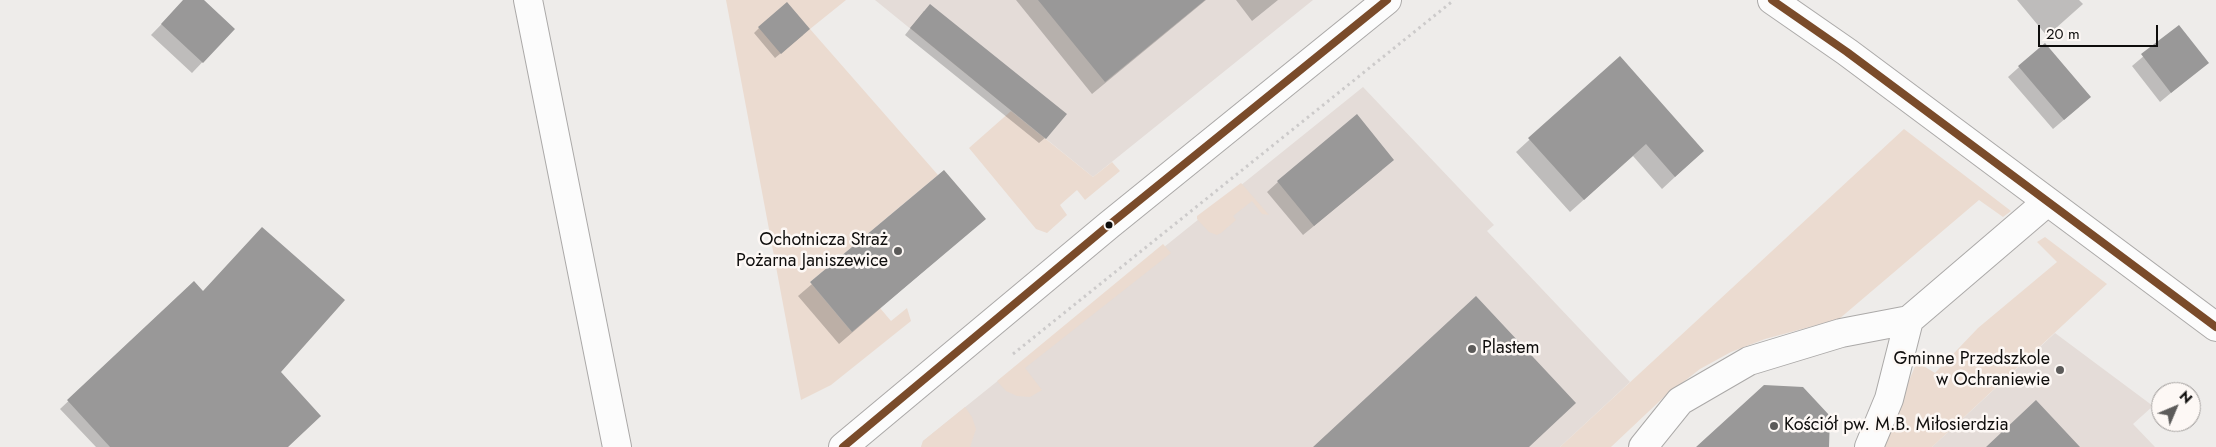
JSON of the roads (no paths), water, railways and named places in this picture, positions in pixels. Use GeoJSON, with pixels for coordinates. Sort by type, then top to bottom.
{"type":"FeatureCollection","features":[{"type":"Feature","properties":{"kind":"street"},"geometry":{"type":"LineString","coordinates":[[528,0],[617,447]]}},
{"type":"Feature","properties":{"kind":"street"},"geometry":{"type":"LineString","coordinates":[[843,447],[1109,225],[1387,0]]}},
{"type":"Feature","properties":{"kind":"street"},"geometry":{"type":"LineString","coordinates":[[1772,0],[1847,52],[2216,327]]}},
{"type":"Feature","properties":{"kind":"street"},"geometry":{"type":"LineString","coordinates":[[1643,447],[1680,401],[1749,361],[1841,333],[1909,320],[2047,202]]}},
{"type":"Feature","properties":{"kind":"street"},"geometry":{"type":"LineString","coordinates":[[1869,447],[1889,399],[1909,320]]}},
{"type":"Feature","properties":{"kind":"place","name":"Ochotnicza Straż Pożarna Janiszewice"},"geometry":{"type":"Point","coordinates":[898,251]}},
{"type":"Feature","properties":{"kind":"place","name":"Plastem"},"geometry":{"type":"Point","coordinates":[1472,349]}},
{"type":"Feature","properties":{"kind":"place","name":"Gminne Przedszkole w Ochraniewie"},"geometry":{"type":"Point","coordinates":[2060,370]}},
{"type":"Feature","properties":{"kind":"place","name":"Kościół pw. M.B. Miłosierdzia"},"geometry":{"type":"Point","coordinates":[1774,426]}}]}
